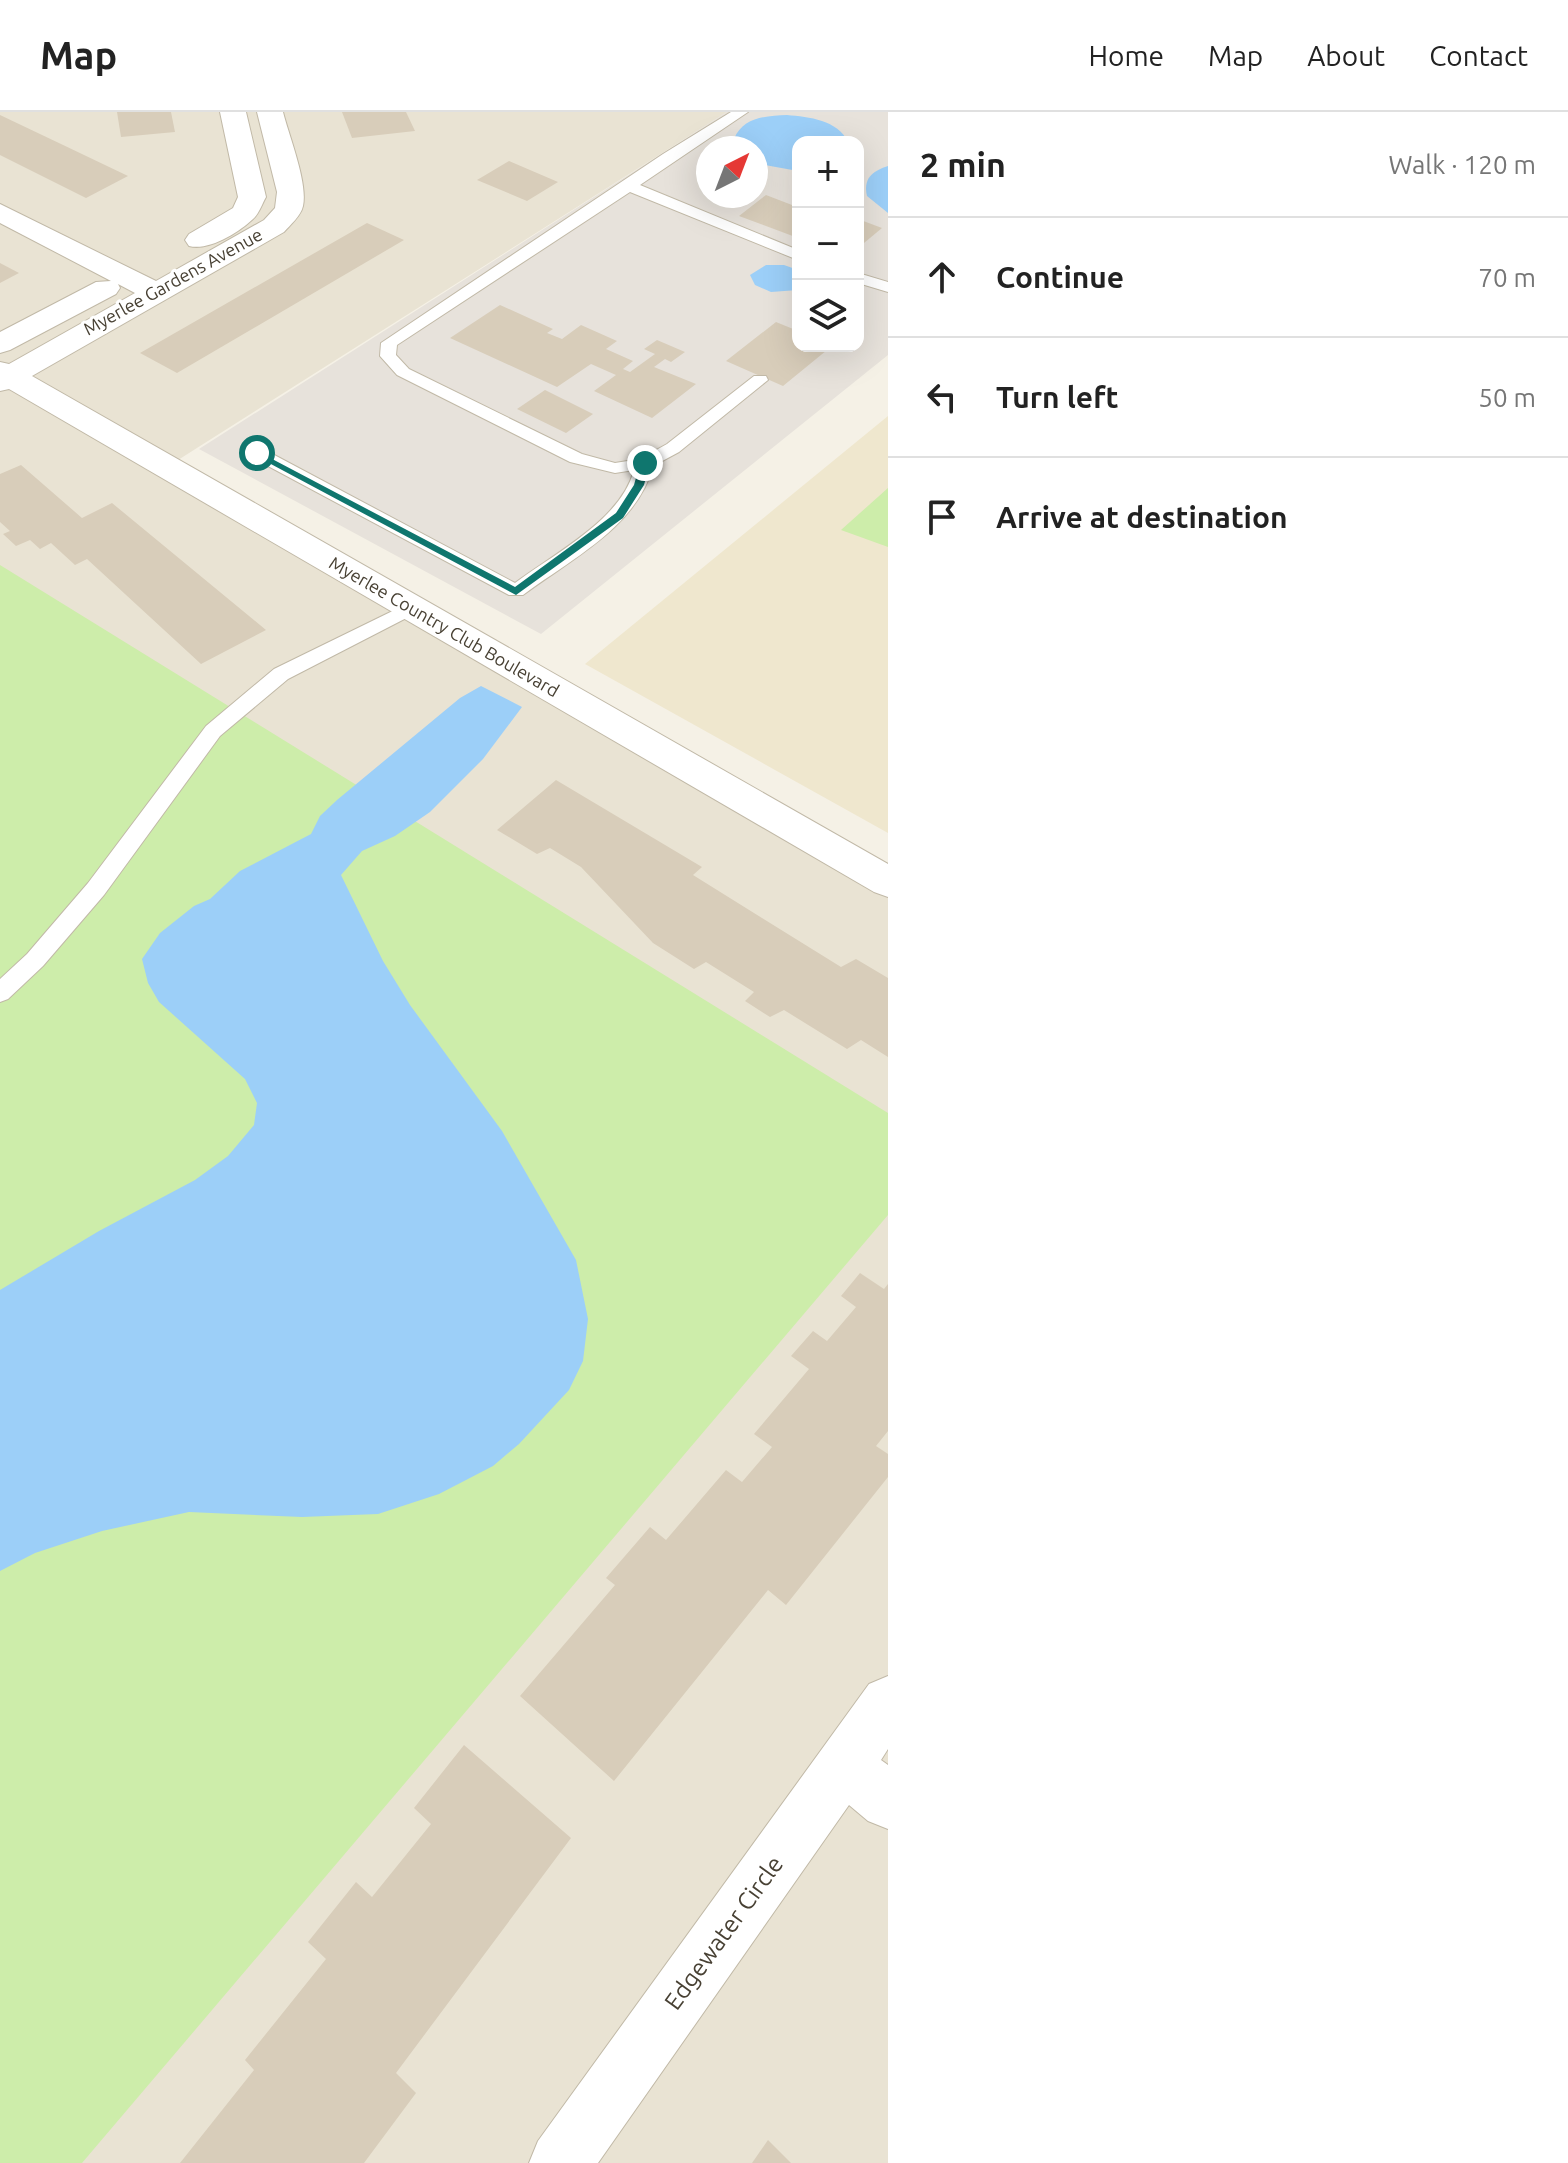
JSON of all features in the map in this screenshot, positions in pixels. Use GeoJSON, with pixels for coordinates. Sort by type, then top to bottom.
{"type":"FeatureCollection","features":[{"type":"Feature","properties":{"kind":"street","name":"Myerlee Gardens Avenue"},"geometry":{"type":"LineString","coordinates":[[2,368],[127,277],[244,213],[252,197],[233,112]]}},
{"type":"Feature","properties":{"kind":"street","name":"Myerlee Gardens Avenue"},"geometry":{"type":"LineString","coordinates":[[2,368],[156,293],[274,226],[289,209],[290,192],[270,112]]}},
{"type":"Feature","properties":{"kind":"street"},"geometry":{"type":"LineString","coordinates":[[0,212],[156,293]]}},
{"type":"Feature","properties":{"kind":"street","name":"Myerlee Country Club Boulevard"},"geometry":{"type":"LineString","coordinates":[[2,368],[888,882]]}},
{"type":"Feature","properties":{"kind":"street","name":"Edgewater Circle"},"geometry":{"type":"LineString","coordinates":[[560,2163],[888,1703]]}},
{"type":"Feature","properties":{"kind":"street"},"geometry":{"type":"LineString","coordinates":[[844,1765],[888,1801]]}},
{"type":"Feature","properties":{"kind":"lane"},"geometry":{"type":"LineString","coordinates":[[741,112],[668,157],[629,186],[389,343],[388,356],[403,372],[576,458],[615,468],[645,463],[673,448],[760,380]]}},
{"type":"Feature","properties":{"kind":"lane"},"geometry":{"type":"LineString","coordinates":[[629,186],[792,253]]}},
{"type":"Feature","properties":{"kind":"lane"},"geometry":{"type":"LineString","coordinates":[[864,280],[888,287]]}},
{"type":"Feature","properties":{"kind":"lane"},"geometry":{"type":"LineString","coordinates":[[257,453],[516,591],[619,515],[639,485],[645,463]]}},
{"type":"Feature","properties":{"kind":"lane"},"geometry":{"type":"LineString","coordinates":[[0,993],[35,960],[96,889],[213,731],[281,674],[411,608]]}},
{"type":"Feature","properties":{"kind":"shaded area"},"geometry":{"type":"Polygon","coordinates":[[[0,112],[727,112],[167,467],[888,882],[888,2163],[0,2163],[0,112]]]}},
{"type":"Feature","properties":{"kind":"shaded area"},"geometry":{"type":"Polygon","coordinates":[[[727,112],[888,112],[888,355],[541,634],[199,449],[727,112]]]}},
{"type":"Feature","properties":{"kind":"shaded area"},"geometry":{"type":"Polygon","coordinates":[[[888,416],[888,833],[585,664],[888,416]]]}},
{"type":"Feature","properties":{"kind":"green space"},"geometry":{"type":"Polygon","coordinates":[[[888,488],[888,547],[841,530],[888,488]]]}},
{"type":"Feature","properties":{"kind":"green space"},"geometry":{"type":"Polygon","coordinates":[[[0,565],[888,1113],[888,1215],[82,2163],[0,2163],[0,565]]]}},
{"type":"Feature","properties":{"kind":"water"},"geometry":{"type":"Polygon","coordinates":[[[787,115],[813,119],[830,124],[844,136],[792,136],[792,170],[768,166],[768,136],[736,136],[743,126],[763,117],[787,115]]]}},
{"type":"Feature","properties":{"kind":"water"},"geometry":{"type":"Polygon","coordinates":[[[888,166],[888,213],[867,196],[866,185],[870,176],[888,166]]]}},
{"type":"Feature","properties":{"kind":"water"},"geometry":{"type":"Polygon","coordinates":[[[766,265],[792,268],[792,290],[771,292],[755,285],[750,275],[766,265]]]}},
{"type":"Feature","properties":{"kind":"water"},"geometry":{"type":"Polygon","coordinates":[[[481,686],[522,707],[483,759],[430,812],[395,836],[362,851],[341,875],[383,961],[410,1005],[502,1131],[576,1260],[588,1319],[583,1361],[569,1390],[519,1444],[493,1466],[439,1494],[378,1514],[302,1517],[189,1512],[102,1531],[35,1553],[0,1571],[0,1290],[99,1231],[195,1180],[228,1156],[254,1125],[257,1103],[245,1079],[159,1002],[148,983],[142,959],[160,933],[194,906],[210,899],[240,871],[311,834],[320,816],[337,800],[460,698],[481,686]]]}},
{"type":"Feature","properties":{"kind":"building"},"geometry":{"type":"Polygon","coordinates":[[[117,112],[171,112],[175,132],[121,137],[117,112]]]}},
{"type":"Feature","properties":{"kind":"building"},"geometry":{"type":"Polygon","coordinates":[[[342,112],[406,112],[415,131],[352,138],[342,112]]]}},
{"type":"Feature","properties":{"kind":"building"},"geometry":{"type":"Polygon","coordinates":[[[0,115],[128,176],[86,198],[0,155],[0,115]]]}},
{"type":"Feature","properties":{"kind":"building"},"geometry":{"type":"Polygon","coordinates":[[[509,161],[558,182],[527,201],[477,180],[509,161]]]}},
{"type":"Feature","properties":{"kind":"building"},"geometry":{"type":"Polygon","coordinates":[[[768,196],[792,205],[792,236],[739,216],[749,208],[768,208],[768,196]]]}},
{"type":"Feature","properties":{"kind":"building"},"geometry":{"type":"Polygon","coordinates":[[[864,221],[882,228],[864,243],[864,221]]]}},
{"type":"Feature","properties":{"kind":"building"},"geometry":{"type":"Polygon","coordinates":[[[367,223],[404,240],[177,373],[140,353],[367,223]]]}},
{"type":"Feature","properties":{"kind":"building"},"geometry":{"type":"Polygon","coordinates":[[[0,263],[19,273],[0,283],[0,263]]]}},
{"type":"Feature","properties":{"kind":"building"},"geometry":{"type":"Polygon","coordinates":[[[500,305],[553,329],[547,333],[562,339],[581,325],[617,341],[606,349],[633,361],[623,369],[630,372],[655,354],[644,349],[657,340],[685,352],[671,362],[665,359],[654,367],[696,384],[652,418],[594,391],[616,375],[591,364],[557,387],[450,338],[500,305]]]}},
{"type":"Feature","properties":{"kind":"building"},"geometry":{"type":"Polygon","coordinates":[[[776,322],[792,329],[792,352],[825,352],[783,386],[726,361],[776,322]]]}},
{"type":"Feature","properties":{"kind":"building"},"geometry":{"type":"Polygon","coordinates":[[[545,390],[593,414],[566,433],[517,409],[545,390]]]}},
{"type":"Feature","properties":{"kind":"building"},"geometry":{"type":"Polygon","coordinates":[[[21,465],[82,518],[112,503],[266,630],[201,664],[87,559],[75,565],[51,543],[40,549],[30,540],[16,546],[3,534],[10,531],[0,522],[0,474],[21,465]]]}},
{"type":"Feature","properties":{"kind":"building"},"geometry":{"type":"Polygon","coordinates":[[[556,780],[702,867],[693,875],[841,967],[856,959],[888,978],[888,1057],[861,1040],[847,1049],[784,1010],[770,1017],[745,1001],[754,992],[706,962],[694,969],[653,943],[581,867],[550,848],[537,854],[497,830],[556,780]]]}},
{"type":"Feature","properties":{"kind":"building"},"geometry":{"type":"Polygon","coordinates":[[[860,1273],[884,1289],[888,1284],[888,1431],[876,1446],[888,1454],[888,1477],[786,1605],[768,1590],[614,1781],[520,1696],[615,1585],[606,1578],[650,1527],[666,1540],[726,1470],[742,1482],[772,1447],[754,1434],[809,1369],[791,1356],[813,1331],[827,1341],[856,1307],[841,1296],[860,1273]]]}},
{"type":"Feature","properties":{"kind":"building"},"geometry":{"type":"Polygon","coordinates":[[[464,1745],[571,1838],[396,2073],[416,2093],[364,2163],[180,2163],[254,2070],[245,2060],[326,1959],[308,1942],[356,1882],[372,1897],[431,1824],[414,1808],[464,1745]]]}},
{"type":"Feature","properties":{"kind":"building"},"geometry":{"type":"Polygon","coordinates":[[[768,2140],[791,2163],[752,2163],[768,2140]]]}},
{"type":"Feature","properties":{"kind":"route"},"geometry":{"type":"LineString","coordinates":[[257,453],[516,591],[619,515],[639,485],[645,463]]}}]}
